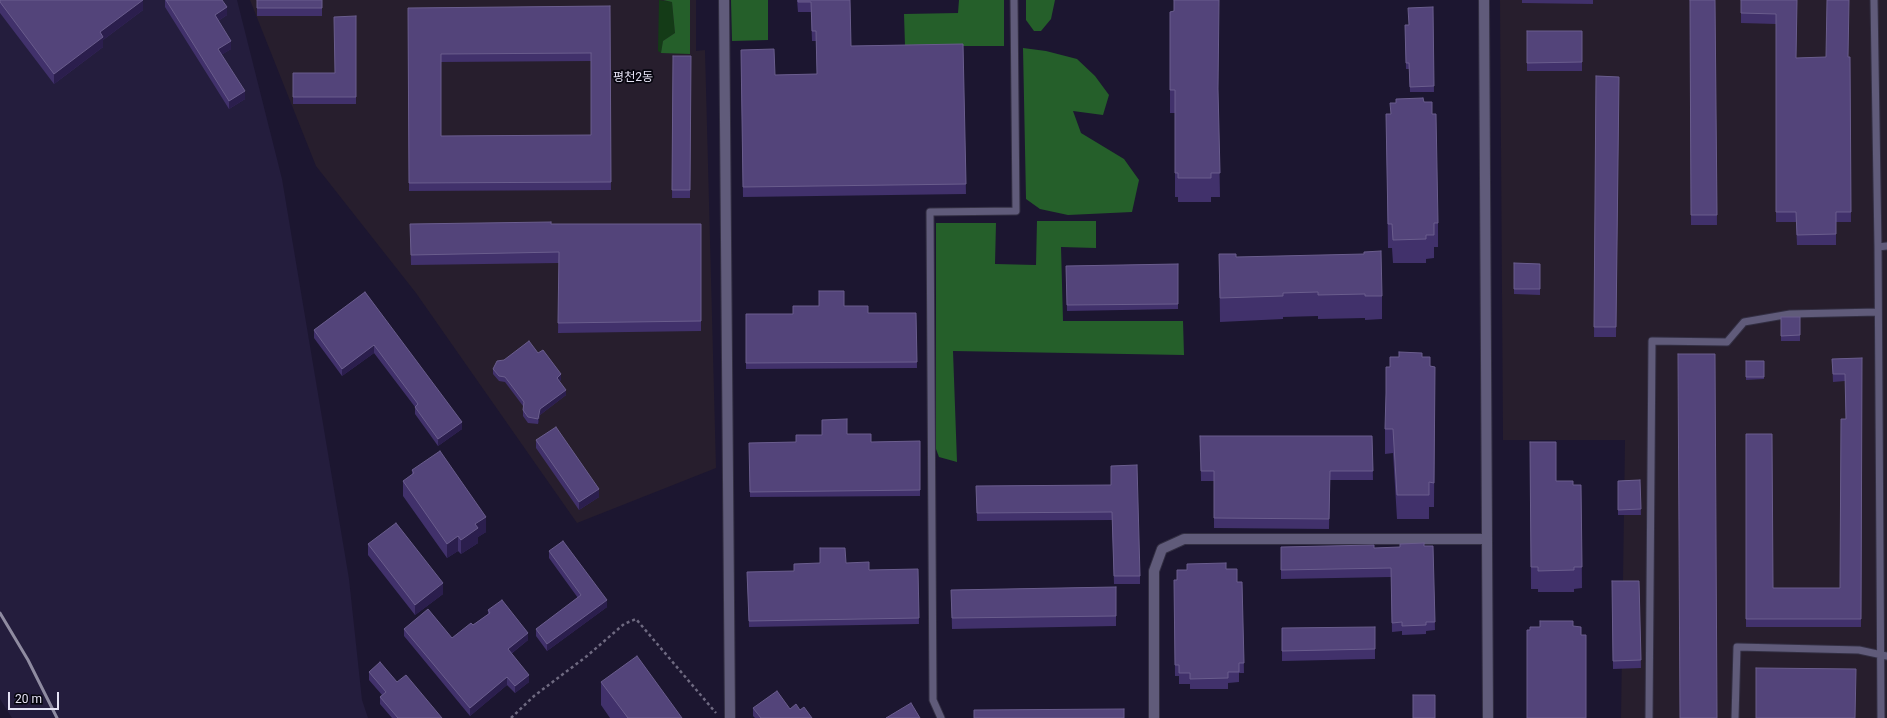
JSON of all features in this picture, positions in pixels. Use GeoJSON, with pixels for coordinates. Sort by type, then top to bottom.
{"type":"FeatureCollection","features":[{"type":"Feature","properties":{"kind":"street"},"geometry":{"type":"LineString","coordinates":[[724,0],[730,718]]}},
{"type":"Feature","properties":{"kind":"street"},"geometry":{"type":"LineString","coordinates":[[1484,0],[1488,718]]}},
{"type":"Feature","properties":{"kind":"street"},"geometry":{"type":"LineString","coordinates":[[1154,718],[1154,571],[1162,549],[1184,539],[1487,539]]}},
{"type":"Feature","properties":{"kind":"lane"},"geometry":{"type":"LineString","coordinates":[[941,718],[933,700],[930,212],[1016,211],[1014,0]]}},
{"type":"Feature","properties":{"kind":"lane"},"geometry":{"type":"LineString","coordinates":[[1874,0],[1884,656],[1881,718]]}},
{"type":"Feature","properties":{"kind":"lane"},"geometry":{"type":"LineString","coordinates":[[1878,246],[1887,246]]}},
{"type":"Feature","properties":{"kind":"lane"},"geometry":{"type":"LineString","coordinates":[[1649,718],[1652,341],[1727,342],[1744,322],[1790,314],[1878,312]]}},
{"type":"Feature","properties":{"kind":"lane"},"geometry":{"type":"LineString","coordinates":[[1735,718],[1737,648],[1859,650],[1884,656]]}},
{"type":"Feature","properties":{"kind":"path"},"geometry":{"type":"LineString","coordinates":[[511,718],[534,696],[587,656],[624,624],[636,619],[720,718]]}},
{"type":"Feature","properties":{"kind":"shaded area"},"geometry":{"type":"Polygon","coordinates":[[[0,0],[237,0],[282,179],[349,579],[362,700],[368,718],[12,718],[0,699],[0,0]]]}},
{"type":"Feature","properties":{"kind":"shaded area"},"geometry":{"type":"Polygon","coordinates":[[[250,0],[696,0],[696,51],[705,50],[716,468],[577,523],[416,293],[316,166],[250,0]]]}},
{"type":"Feature","properties":{"kind":"shaded area"},"geometry":{"type":"Polygon","coordinates":[[[1500,0],[1887,0],[1887,718],[1621,718],[1625,440],[1503,440],[1500,0]]]}},
{"type":"Feature","properties":{"kind":"green space"},"geometry":{"type":"Polygon","coordinates":[[[659,0],[672,2],[675,33],[663,41],[661,53],[658,51],[659,0]]]}},
{"type":"Feature","properties":{"kind":"green space"},"geometry":{"type":"Polygon","coordinates":[[[663,0],[690,0],[690,54],[661,53],[663,41],[675,33],[672,2],[663,0]]]}},
{"type":"Feature","properties":{"kind":"green space"},"geometry":{"type":"Polygon","coordinates":[[[731,0],[768,0],[768,40],[732,41],[731,0]]]}},
{"type":"Feature","properties":{"kind":"green space"},"geometry":{"type":"Polygon","coordinates":[[[959,0],[1004,0],[1004,46],[905,46],[904,14],[958,13],[959,0]]]}},
{"type":"Feature","properties":{"kind":"green space"},"geometry":{"type":"Polygon","coordinates":[[[1026,0],[1055,0],[1051,19],[1041,31],[1034,31],[1026,20],[1026,0]]]}},
{"type":"Feature","properties":{"kind":"green space"},"geometry":{"type":"Polygon","coordinates":[[[1023,48],[1046,51],[1077,59],[1095,76],[1109,95],[1103,115],[1073,111],[1081,133],[1124,159],[1139,180],[1132,212],[1068,215],[1040,209],[1026,199],[1023,48]]]}},
{"type":"Feature","properties":{"kind":"green space"},"geometry":{"type":"Polygon","coordinates":[[[1037,221],[1096,221],[1096,248],[1061,247],[1063,321],[1183,321],[1184,355],[953,351],[957,462],[939,457],[936,449],[936,223],[996,223],[995,264],[1036,265],[1037,221]]]}},
{"type":"Feature","properties":{"kind":"building"},"geometry":{"type":"Polygon","coordinates":[[[0,0],[143,0],[100,32],[103,37],[54,74],[0,0]]]}},
{"type":"Feature","properties":{"kind":"building"},"geometry":{"type":"Polygon","coordinates":[[[166,0],[222,0],[227,7],[215,15],[231,41],[218,49],[245,91],[229,101],[166,0]]]}},
{"type":"Feature","properties":{"kind":"building"},"geometry":{"type":"Polygon","coordinates":[[[257,0],[322,0],[322,8],[257,8],[257,0]]]}},
{"type":"Feature","properties":{"kind":"building"},"geometry":{"type":"Polygon","coordinates":[[[798,0],[850,0],[851,46],[963,44],[966,184],[743,187],[741,50],[774,49],[775,75],[817,74],[816,31],[812,31],[811,2],[798,2],[798,0]]]}},
{"type":"Feature","properties":{"kind":"building"},"geometry":{"type":"Polygon","coordinates":[[[1174,0],[1219,0],[1218,89],[1220,173],[1211,173],[1211,178],[1178,178],[1178,173],[1175,173],[1175,90],[1170,90],[1170,12],[1174,11],[1174,0]]]}},
{"type":"Feature","properties":{"kind":"building"},"geometry":{"type":"Polygon","coordinates":[[[1690,0],[1715,0],[1717,215],[1691,215],[1690,0]]]}},
{"type":"Feature","properties":{"kind":"building"},"geometry":{"type":"Polygon","coordinates":[[[1741,0],[1797,0],[1796,58],[1826,57],[1827,0],[1849,0],[1848,57],[1850,57],[1851,212],[1836,212],[1836,234],[1797,235],[1796,212],[1776,212],[1776,14],[1741,13],[1741,0]]]}},
{"type":"Feature","properties":{"kind":"building"},"geometry":{"type":"Polygon","coordinates":[[[610,6],[611,182],[409,183],[408,8],[610,6]],[[591,53],[441,54],[441,136],[591,135],[591,53]]]}},
{"type":"Feature","properties":{"kind":"building"},"geometry":{"type":"Polygon","coordinates":[[[1433,7],[1434,86],[1410,87],[1409,63],[1406,63],[1405,25],[1409,25],[1408,8],[1433,7]]]}},
{"type":"Feature","properties":{"kind":"building"},"geometry":{"type":"Polygon","coordinates":[[[356,16],[356,97],[293,97],[293,73],[335,73],[334,17],[356,16]]]}},
{"type":"Feature","properties":{"kind":"building"},"geometry":{"type":"Polygon","coordinates":[[[1527,31],[1582,31],[1582,62],[1527,63],[1527,31]]]}},
{"type":"Feature","properties":{"kind":"building"},"geometry":{"type":"Polygon","coordinates":[[[673,56],[691,56],[690,190],[672,190],[673,56]]]}},
{"type":"Feature","properties":{"kind":"building"},"geometry":{"type":"Polygon","coordinates":[[[1596,76],[1619,77],[1616,327],[1594,327],[1596,76]]]}},
{"type":"Feature","properties":{"kind":"building"},"geometry":{"type":"Polygon","coordinates":[[[1423,98],[1424,102],[1432,102],[1432,114],[1436,114],[1438,223],[1434,223],[1434,235],[1426,235],[1426,239],[1393,240],[1392,224],[1388,224],[1386,114],[1391,114],[1390,103],[1396,103],[1396,99],[1423,98]]]}},
{"type":"Feature","properties":{"kind":"building"},"geometry":{"type":"Polygon","coordinates":[[[551,222],[551,224],[701,224],[701,321],[558,323],[559,252],[411,255],[410,224],[551,222]]]}},
{"type":"Feature","properties":{"kind":"building"},"geometry":{"type":"Polygon","coordinates":[[[1381,251],[1382,296],[1365,296],[1365,294],[1318,295],[1318,292],[1283,293],[1283,296],[1220,298],[1219,254],[1236,254],[1236,257],[1364,254],[1364,252],[1381,251]]]}},
{"type":"Feature","properties":{"kind":"building"},"geometry":{"type":"Polygon","coordinates":[[[1514,263],[1540,264],[1540,289],[1514,289],[1514,263]]]}},
{"type":"Feature","properties":{"kind":"building"},"geometry":{"type":"Polygon","coordinates":[[[1178,264],[1178,304],[1067,305],[1066,266],[1178,264]]]}},
{"type":"Feature","properties":{"kind":"building"},"geometry":{"type":"Polygon","coordinates":[[[819,291],[844,291],[844,306],[868,306],[868,313],[916,313],[917,362],[746,363],[746,314],[793,314],[793,306],[819,306],[819,291]]]}},
{"type":"Feature","properties":{"kind":"building"},"geometry":{"type":"Polygon","coordinates":[[[365,292],[462,422],[438,439],[415,407],[418,404],[374,345],[342,369],[314,330],[365,292]]]}},
{"type":"Feature","properties":{"kind":"building"},"geometry":{"type":"Polygon","coordinates":[[[1781,317],[1800,317],[1800,335],[1781,336],[1781,317]]]}},
{"type":"Feature","properties":{"kind":"building"},"geometry":{"type":"Polygon","coordinates":[[[529,341],[538,353],[543,350],[561,374],[557,378],[566,390],[540,409],[538,419],[528,417],[523,410],[524,402],[505,377],[499,376],[493,369],[497,361],[504,360],[529,341]]]}},
{"type":"Feature","properties":{"kind":"building"},"geometry":{"type":"Polygon","coordinates":[[[1399,352],[1422,353],[1422,357],[1430,357],[1430,366],[1435,367],[1434,483],[1429,482],[1429,495],[1397,495],[1393,429],[1385,429],[1386,367],[1390,367],[1390,357],[1399,357],[1399,352]]]}},
{"type":"Feature","properties":{"kind":"building"},"geometry":{"type":"Polygon","coordinates":[[[1678,354],[1715,354],[1717,718],[1680,718],[1678,354]]]}},
{"type":"Feature","properties":{"kind":"building"},"geometry":{"type":"Polygon","coordinates":[[[1862,358],[1861,619],[1746,619],[1746,434],[1772,434],[1773,588],[1840,588],[1841,419],[1846,419],[1845,374],[1833,374],[1832,359],[1862,358]]]}},
{"type":"Feature","properties":{"kind":"building"},"geometry":{"type":"Polygon","coordinates":[[[1746,361],[1764,361],[1764,377],[1746,377],[1746,361]]]}},
{"type":"Feature","properties":{"kind":"building"},"geometry":{"type":"Polygon","coordinates":[[[847,419],[847,434],[871,434],[871,442],[920,441],[920,490],[750,492],[749,443],[796,442],[796,435],[822,435],[822,420],[847,419]]]}},
{"type":"Feature","properties":{"kind":"building"},"geometry":{"type":"Polygon","coordinates":[[[556,427],[599,489],[579,502],[536,440],[556,427]]]}},
{"type":"Feature","properties":{"kind":"building"},"geometry":{"type":"Polygon","coordinates":[[[1200,436],[1372,436],[1373,471],[1330,471],[1329,519],[1214,518],[1214,471],[1201,471],[1200,436]]]}},
{"type":"Feature","properties":{"kind":"building"},"geometry":{"type":"Polygon","coordinates":[[[1530,442],[1556,442],[1556,481],[1573,481],[1573,485],[1581,485],[1582,567],[1574,567],[1574,570],[1538,571],[1538,567],[1531,567],[1530,442]]]}},
{"type":"Feature","properties":{"kind":"building"},"geometry":{"type":"Polygon","coordinates":[[[440,451],[486,517],[475,524],[478,528],[461,540],[458,536],[447,544],[403,481],[414,473],[412,470],[440,451]]]}},
{"type":"Feature","properties":{"kind":"building"},"geometry":{"type":"Polygon","coordinates":[[[1137,465],[1140,576],[1114,576],[1112,512],[977,513],[976,486],[1111,485],[1111,466],[1137,465]]]}},
{"type":"Feature","properties":{"kind":"building"},"geometry":{"type":"Polygon","coordinates":[[[1640,480],[1641,509],[1618,510],[1618,481],[1640,480]]]}},
{"type":"Feature","properties":{"kind":"building"},"geometry":{"type":"Polygon","coordinates":[[[396,523],[443,583],[415,605],[368,544],[396,523]]]}},
{"type":"Feature","properties":{"kind":"building"},"geometry":{"type":"Polygon","coordinates":[[[563,541],[607,600],[547,644],[536,629],[581,595],[549,551],[563,541]]]}},
{"type":"Feature","properties":{"kind":"building"},"geometry":{"type":"Polygon","coordinates":[[[1424,543],[1424,546],[1433,546],[1435,622],[1426,622],[1426,625],[1402,626],[1402,622],[1392,623],[1391,568],[1281,570],[1281,547],[1374,545],[1374,548],[1400,547],[1400,544],[1424,543]]]}},
{"type":"Feature","properties":{"kind":"building"},"geometry":{"type":"Polygon","coordinates":[[[820,548],[845,548],[846,563],[869,562],[869,570],[918,569],[919,618],[749,621],[747,572],[794,571],[794,564],[820,563],[820,548]]]}},
{"type":"Feature","properties":{"kind":"building"},"geometry":{"type":"Polygon","coordinates":[[[1226,563],[1226,569],[1237,569],[1237,582],[1242,582],[1244,663],[1239,663],[1239,672],[1228,672],[1228,678],[1190,679],[1190,673],[1179,673],[1179,665],[1175,665],[1174,580],[1177,580],[1177,570],[1187,570],[1187,564],[1226,563]]]}},
{"type":"Feature","properties":{"kind":"building"},"geometry":{"type":"Polygon","coordinates":[[[1612,581],[1639,581],[1641,660],[1613,661],[1612,581]]]}},
{"type":"Feature","properties":{"kind":"building"},"geometry":{"type":"Polygon","coordinates":[[[1116,587],[1116,616],[952,618],[951,590],[1116,587]]]}},
{"type":"Feature","properties":{"kind":"building"},"geometry":{"type":"Polygon","coordinates":[[[502,600],[528,633],[508,649],[529,675],[515,686],[507,677],[470,708],[404,629],[428,609],[452,638],[471,623],[473,625],[490,613],[488,610],[502,600]]]}},
{"type":"Feature","properties":{"kind":"building"},"geometry":{"type":"Polygon","coordinates":[[[1540,621],[1573,621],[1573,626],[1581,627],[1581,635],[1586,635],[1586,718],[1527,718],[1527,630],[1530,630],[1530,627],[1540,627],[1540,621]]]}},
{"type":"Feature","properties":{"kind":"building"},"geometry":{"type":"Polygon","coordinates":[[[1375,627],[1375,649],[1282,651],[1282,628],[1375,627]]]}},
{"type":"Feature","properties":{"kind":"building"},"geometry":{"type":"Polygon","coordinates":[[[637,656],[682,718],[628,718],[601,682],[637,656]]]}},
{"type":"Feature","properties":{"kind":"building"},"geometry":{"type":"Polygon","coordinates":[[[380,662],[397,682],[406,675],[442,718],[398,718],[380,697],[386,692],[369,672],[380,662]]]}},
{"type":"Feature","properties":{"kind":"building"},"geometry":{"type":"Polygon","coordinates":[[[1756,668],[1856,669],[1855,718],[1756,718],[1756,668]]]}},
{"type":"Feature","properties":{"kind":"building"},"geometry":{"type":"Polygon","coordinates":[[[777,691],[790,709],[796,704],[800,710],[804,707],[812,718],[761,718],[753,708],[777,691]]]}},
{"type":"Feature","properties":{"kind":"building"},"geometry":{"type":"Polygon","coordinates":[[[1413,695],[1435,695],[1435,718],[1413,718],[1413,695]]]}},
{"type":"Feature","properties":{"kind":"building"},"geometry":{"type":"Polygon","coordinates":[[[911,703],[920,718],[886,718],[911,703]]]}},
{"type":"Feature","properties":{"kind":"building"},"geometry":{"type":"Polygon","coordinates":[[[1124,709],[1124,718],[974,718],[974,710],[1124,709]]]}},
{"type":"Feature","properties":{"kind":"railway"},"geometry":{"type":"LineString","coordinates":[[0,613],[28,660],[57,718]]}},
{"type":"Feature","properties":{"kind":"district","name":"평천2동"},"geometry":{"type":"Point","coordinates":[633,78]}}]}
